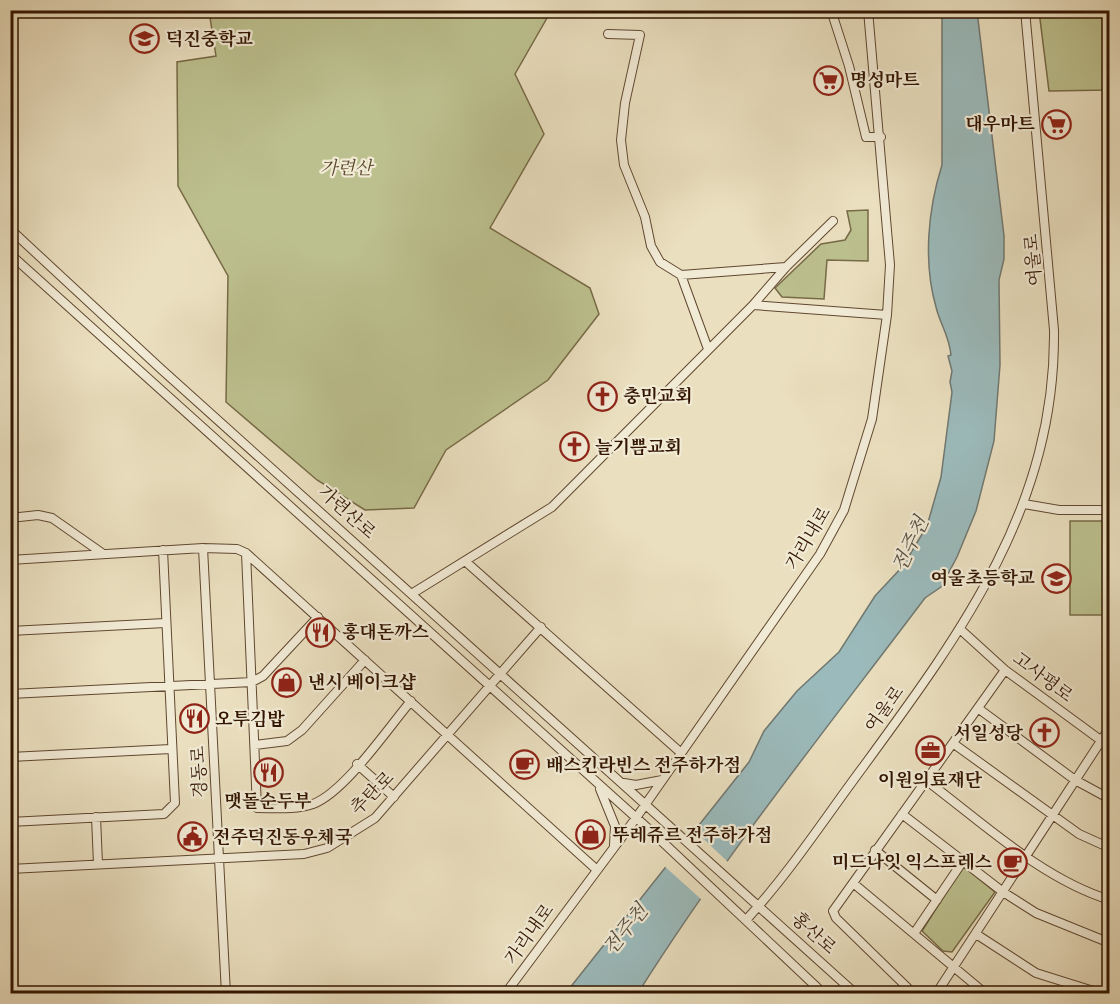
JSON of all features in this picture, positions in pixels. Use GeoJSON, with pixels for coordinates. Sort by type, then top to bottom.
{"type":"FeatureCollection","features":[{"type":"Feature","properties":{"kind":"street"},"geometry":{"type":"LineString","coordinates":[[831,10],[849,66],[866,137],[881,137]]}},
{"type":"Feature","properties":{"kind":"street","name":"가리내로"},"geometry":{"type":"LineString","coordinates":[[505,993],[636,818],[820,554],[844,510],[872,419],[887,315],[890,265],[881,137],[868,10]]}},
{"type":"Feature","properties":{"kind":"street","name":"여울로"},"geometry":{"type":"LineString","coordinates":[[747,919],[784,875],[961,630],[989,579],[1024,504],[1045,434],[1055,359],[1053,303],[1025,10]]}},
{"type":"Feature","properties":{"kind":"street"},"geometry":{"type":"LineString","coordinates":[[608,34],[640,35],[625,103],[621,140],[624,165],[645,217],[651,246],[660,261],[681,275],[708,349]]}},
{"type":"Feature","properties":{"kind":"street"},"geometry":{"type":"LineString","coordinates":[[413,593],[552,507],[753,305],[786,267],[833,220]]}},
{"type":"Feature","properties":{"kind":"street","name":"가련산로"},"geometry":{"type":"LineString","coordinates":[[10,230],[160,369],[413,593],[501,676],[646,803],[749,898]]}},
{"type":"Feature","properties":{"kind":"street","name":"가련산로"},"geometry":{"type":"LineString","coordinates":[[10,254],[739,911]]}},
{"type":"Feature","properties":{"kind":"street"},"geometry":{"type":"LineString","coordinates":[[681,275],[786,267]]}},
{"type":"Feature","properties":{"kind":"street"},"geometry":{"type":"LineString","coordinates":[[753,305],[887,315]]}},
{"type":"Feature","properties":{"kind":"street"},"geometry":{"type":"LineString","coordinates":[[1024,504],[1059,510],[1110,510]]}},
{"type":"Feature","properties":{"kind":"street"},"geometry":{"type":"LineString","coordinates":[[10,518],[38,515],[52,518],[103,553]]}},
{"type":"Feature","properties":{"kind":"street"},"geometry":{"type":"LineString","coordinates":[[10,560],[203,548],[237,549],[246,553],[597,870]]}},
{"type":"Feature","properties":{"kind":"street","name":"경동로"},"geometry":{"type":"LineString","coordinates":[[203,548],[226,993]]}},
{"type":"Feature","properties":{"kind":"street"},"geometry":{"type":"LineString","coordinates":[[10,822],[164,814],[175,803],[165,623],[164,550]]}},
{"type":"Feature","properties":{"kind":"street"},"geometry":{"type":"LineString","coordinates":[[246,553],[257,808],[285,808],[313,804],[339,788],[411,700]]}},
{"type":"Feature","properties":{"kind":"street"},"geometry":{"type":"LineString","coordinates":[[465,561],[680,752]]}},
{"type":"Feature","properties":{"kind":"street"},"geometry":{"type":"LineString","coordinates":[[10,694],[252,682],[263,676],[318,617]]}},
{"type":"Feature","properties":{"kind":"street"},"geometry":{"type":"LineString","coordinates":[[10,632],[165,623]]}},
{"type":"Feature","properties":{"kind":"street","name":"추탄로"},"geometry":{"type":"LineString","coordinates":[[10,870],[219,860],[304,854],[327,848],[349,837],[375,818],[501,676],[541,627]]}},
{"type":"Feature","properties":{"kind":"street","name":"고사평로"},"geometry":{"type":"LineString","coordinates":[[961,630],[1005,670],[1110,747]]}},
{"type":"Feature","properties":{"kind":"street"},"geometry":{"type":"LineString","coordinates":[[255,745],[287,741],[302,730],[365,660]]}},
{"type":"Feature","properties":{"kind":"street"},"geometry":{"type":"LineString","coordinates":[[914,993],[836,918],[833,911],[1005,670]]}},
{"type":"Feature","properties":{"kind":"street"},"geometry":{"type":"LineString","coordinates":[[979,709],[1075,780],[1110,799]]}},
{"type":"Feature","properties":{"kind":"street"},"geometry":{"type":"LineString","coordinates":[[936,993],[1028,856],[1110,727]]}},
{"type":"Feature","properties":{"kind":"street"},"geometry":{"type":"LineString","coordinates":[[954,744],[1053,815],[1095,843],[1110,848]]}},
{"type":"Feature","properties":{"kind":"street"},"geometry":{"type":"LineString","coordinates":[[10,757],[171,749]]}},
{"type":"Feature","properties":{"kind":"street"},"geometry":{"type":"LineString","coordinates":[[357,764],[394,797]]}},
{"type":"Feature","properties":{"kind":"street"},"geometry":{"type":"LineString","coordinates":[[623,783],[636,785],[662,780]]}},
{"type":"Feature","properties":{"kind":"street"},"geometry":{"type":"LineString","coordinates":[[927,781],[1028,856],[1069,883],[1110,900]]}},
{"type":"Feature","properties":{"kind":"street"},"geometry":{"type":"LineString","coordinates":[[599,786],[615,826],[614,847]]}},
{"type":"Feature","properties":{"kind":"street"},"geometry":{"type":"LineString","coordinates":[[902,814],[1003,892],[1036,913],[1110,943]]}},
{"type":"Feature","properties":{"kind":"street"},"geometry":{"type":"LineString","coordinates":[[96,817],[98,864]]}},
{"type":"Feature","properties":{"kind":"street"},"geometry":{"type":"LineString","coordinates":[[875,850],[937,900]]}},
{"type":"Feature","properties":{"kind":"street"},"geometry":{"type":"LineString","coordinates":[[915,932],[963,861]]}},
{"type":"Feature","properties":{"kind":"street"},"geometry":{"type":"LineString","coordinates":[[853,883],[986,993]]}},
{"type":"Feature","properties":{"kind":"street","name":"홍산로"},"geometry":{"type":"LineString","coordinates":[[749,898],[856,993]]}},
{"type":"Feature","properties":{"kind":"street","name":"홍산로"},"geometry":{"type":"LineString","coordinates":[[739,911],[824,993]]}},
{"type":"Feature","properties":{"kind":"street"},"geometry":{"type":"LineString","coordinates":[[976,934],[1036,973],[1103,993]]}},
{"type":"Feature","properties":{"kind":"green space","name":"가련산"},"geometry":{"type":"Polygon","coordinates":[[[209,11],[551,11],[515,74],[544,134],[490,228],[590,288],[599,314],[548,380],[446,450],[414,508],[365,510],[317,480],[226,402],[228,276],[178,186],[177,62],[216,56],[209,11]]]}},
{"type":"Feature","properties":{"kind":"green space"},"geometry":{"type":"Polygon","coordinates":[[[1039,11],[1109,11],[1109,90],[1049,91],[1039,11]]]}},
{"type":"Feature","properties":{"kind":"green space"},"geometry":{"type":"Polygon","coordinates":[[[868,210],[868,261],[827,260],[824,299],[782,297],[775,288],[821,244],[845,240],[851,230],[847,211],[868,210]]]}},
{"type":"Feature","properties":{"kind":"green space"},"geometry":{"type":"Polygon","coordinates":[[[1070,521],[1109,521],[1109,615],[1070,615],[1070,521]]]}},
{"type":"Feature","properties":{"kind":"green space"},"geometry":{"type":"Polygon","coordinates":[[[963,866],[995,892],[952,952],[943,951],[922,931],[963,866]]]}},
{"type":"Feature","properties":{"kind":"water","name":"전주천"},"geometry":{"type":"Polygon","coordinates":[[[942,11],[977,11],[1004,236],[1004,259],[999,280],[1000,365],[994,441],[976,511],[957,557],[941,587],[925,598],[777,792],[706,891],[638,993],[565,994],[749,762],[764,731],[797,691],[839,652],[875,596],[903,566],[927,526],[941,477],[952,392],[950,382],[952,371],[948,356],[951,355],[950,348],[932,290],[928,254],[933,199],[942,165],[942,11]]]}},
{"type":"Feature","properties":{"kind":"pier"},"geometry":{"type":"Polygon","coordinates":[[[692,828],[729,863],[702,900],[662,864],[692,828]]]}},
{"type":"Feature","properties":{"kind":"place","name":"덕진중학교"},"geometry":{"type":"Point","coordinates":[145,39]}},
{"type":"Feature","properties":{"kind":"place","name":"명성마트"},"geometry":{"type":"Point","coordinates":[829,80]}},
{"type":"Feature","properties":{"kind":"place","name":"대우마트"},"geometry":{"type":"Point","coordinates":[1056,124]}},
{"type":"Feature","properties":{"kind":"place","name":"충민교회"},"geometry":{"type":"Point","coordinates":[602,396]}},
{"type":"Feature","properties":{"kind":"place","name":"늘기쁨교회"},"geometry":{"type":"Point","coordinates":[574,447]}},
{"type":"Feature","properties":{"kind":"place","name":"여울초등학교"},"geometry":{"type":"Point","coordinates":[1056,578]}},
{"type":"Feature","properties":{"kind":"place","name":"홍대돈까스"},"geometry":{"type":"Point","coordinates":[321,632]}},
{"type":"Feature","properties":{"kind":"place","name":"낸시 베이크샵"},"geometry":{"type":"Point","coordinates":[287,682]}},
{"type":"Feature","properties":{"kind":"place","name":"오투김밥"},"geometry":{"type":"Point","coordinates":[194,719]}},
{"type":"Feature","properties":{"kind":"place","name":"서일성당"},"geometry":{"type":"Point","coordinates":[1044,733]}},
{"type":"Feature","properties":{"kind":"place","name":"이원의료재단"},"geometry":{"type":"Point","coordinates":[930,751]}},
{"type":"Feature","properties":{"kind":"place","name":"배스킨라빈스 전주하가점"},"geometry":{"type":"Point","coordinates":[525,765]}},
{"type":"Feature","properties":{"kind":"place","name":"맷돌순두부"},"geometry":{"type":"Point","coordinates":[268,772]}},
{"type":"Feature","properties":{"kind":"place","name":"뚜레쥬르 전주하가점"},"geometry":{"type":"Point","coordinates":[591,835]}},
{"type":"Feature","properties":{"kind":"place","name":"전주덕진동우체국"},"geometry":{"type":"Point","coordinates":[192,837]}},
{"type":"Feature","properties":{"kind":"place","name":"미드나잇 익스프레스"},"geometry":{"type":"Point","coordinates":[1013,862]}}]}
